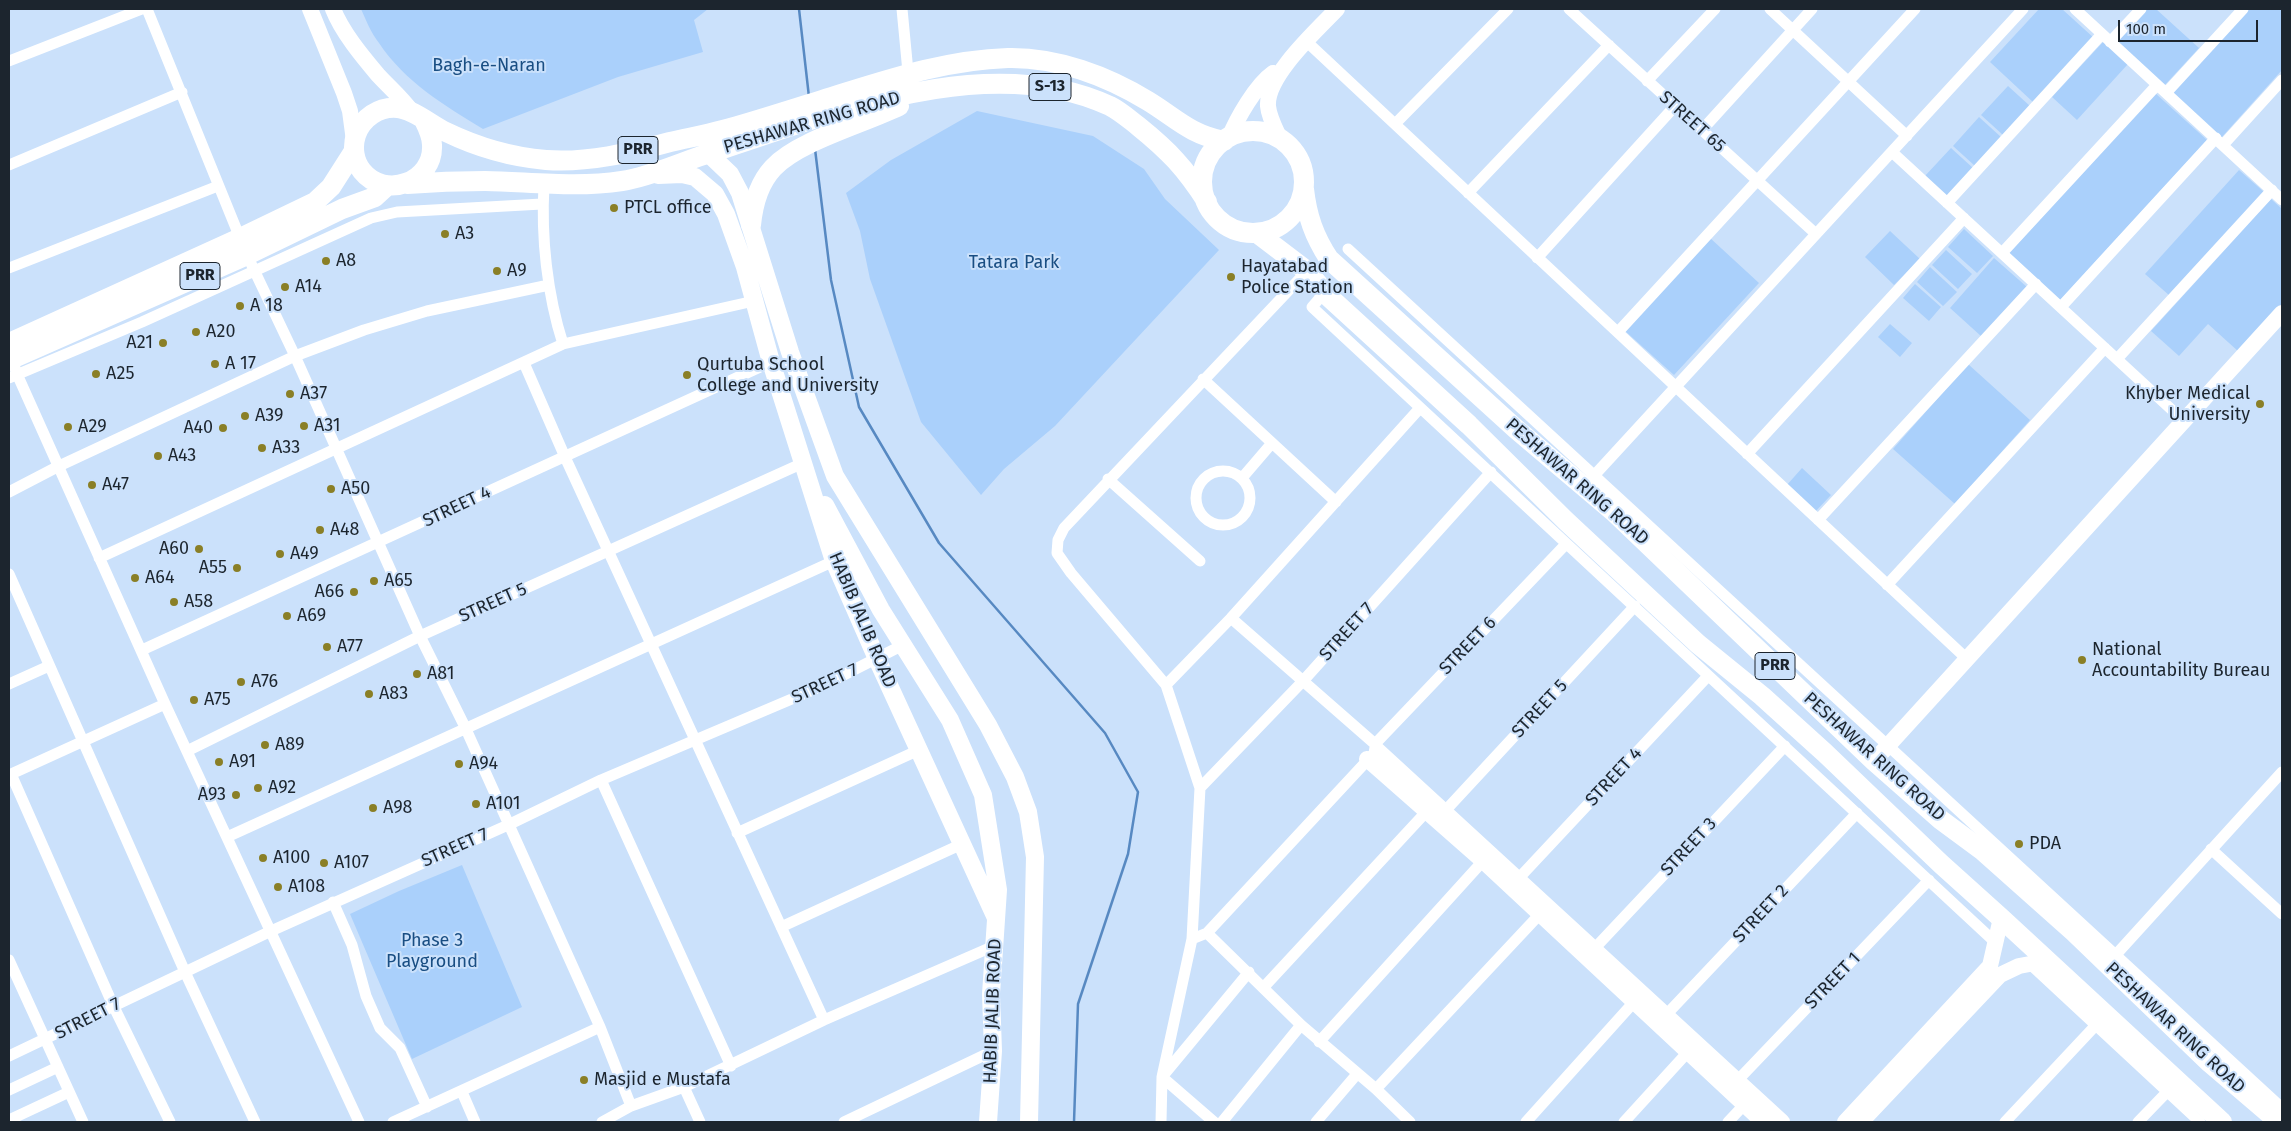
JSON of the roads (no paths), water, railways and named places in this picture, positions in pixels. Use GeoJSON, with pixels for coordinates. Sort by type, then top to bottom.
{"type":"FeatureCollection","features":[{"type":"Feature","properties":{"kind":"highway","name":"PESHAWAR RING ROAD"},"geometry":{"type":"LineString","coordinates":[[853,108],[908,72],[982,60],[1011,58],[1061,64],[1108,80],[1149,101],[1187,129],[1205,136],[1227,139]]}},
{"type":"Feature","properties":{"kind":"highway","name":"PESHAWAR RING ROAD"},"geometry":{"type":"LineString","coordinates":[[418,116],[466,141],[506,154],[545,160],[581,160],[760,128],[933,91],[985,83],[1018,83],[1058,89],[1112,107],[1155,140],[1178,161],[1206,202]]}},
{"type":"Feature","properties":{"kind":"highway"},"geometry":{"type":"LineString","coordinates":[[399,108],[418,116],[430,132],[432,153],[424,172],[407,184],[387,186],[377,183],[365,174],[356,161],[354,146],[362,122],[379,110],[399,108]]}},
{"type":"Feature","properties":{"kind":"highway"},"geometry":{"type":"LineString","coordinates":[[751,224],[756,199],[772,169],[853,108]]}},
{"type":"Feature","properties":{"kind":"highway","name":"PESHAWAR RING ROAD"},"geometry":{"type":"LineString","coordinates":[[407,184],[487,181],[543,195],[642,176],[708,153],[760,128]]}},
{"type":"Feature","properties":{"kind":"highway"},"geometry":{"type":"LineString","coordinates":[[1249,132],[1270,134],[1291,148],[1299,160],[1304,174],[1304,189],[1300,202],[1293,214],[1283,224],[1257,233],[1232,228],[1222,222],[1206,202],[1203,191],[1204,168],[1216,148],[1227,139],[1249,132]]}},
{"type":"Feature","properties":{"kind":"highway","name":"PRR"},"geometry":{"type":"LineString","coordinates":[[247,255],[331,188],[354,146]]}},
{"type":"Feature","properties":{"kind":"highway"},"geometry":{"type":"LineString","coordinates":[[581,160],[612,165],[629,165],[642,163],[688,148],[699,148],[708,153]]}},
{"type":"Feature","properties":{"kind":"highway","name":"PRR"},"geometry":{"type":"LineString","coordinates":[[11,363],[247,255],[342,209],[375,197],[387,186]]}},
{"type":"Feature","properties":{"kind":"highway","name":"PESHAWAR RING ROAD"},"geometry":{"type":"LineString","coordinates":[[1304,189],[1309,222],[1316,239],[1329,259],[1516,429],[1589,481],[1614,512],[1743,633],[1881,754],[1941,820],[1983,850],[2111,960],[2245,1094],[2279,1122]]}},
{"type":"Feature","properties":{"kind":"highway","name":"PESHAWAR RING ROAD"},"geometry":{"type":"LineString","coordinates":[[1257,233],[1307,271],[1325,292],[1469,425],[1566,521],[1698,644],[1762,696],[1899,822],[1941,864],[2001,918],[2038,962],[2222,1122]]}},
{"type":"Feature","properties":{"kind":"highway"},"geometry":{"type":"LineString","coordinates":[[2245,1094],[2264,1122]]}},
{"type":"Feature","properties":{"kind":"main road"},"geometry":{"type":"LineString","coordinates":[[708,153],[730,174],[740,193],[790,352],[835,476],[988,725],[1015,777],[1028,812],[1035,857],[1029,1122]]}},
{"type":"Feature","properties":{"kind":"main road","name":"HABIB JALIB ROAD"},"geometry":{"type":"LineString","coordinates":[[642,176],[689,175],[702,182],[715,194],[726,214],[734,234],[771,362],[834,561],[996,918],[991,994],[993,1051],[988,1122]]}},
{"type":"Feature","properties":{"kind":"main road"},"geometry":{"type":"LineString","coordinates":[[804,463],[881,610],[950,720],[983,796],[996,874],[996,918]]}},
{"type":"Feature","properties":{"kind":"main road"},"geometry":{"type":"LineString","coordinates":[[824,503],[844,489]]}},
{"type":"Feature","properties":{"kind":"street"},"geometry":{"type":"LineString","coordinates":[[9,61],[142,9]]}},
{"type":"Feature","properties":{"kind":"street"},"geometry":{"type":"LineString","coordinates":[[147,9],[247,255],[295,356],[420,636],[465,727],[600,1027],[631,1106]]}},
{"type":"Feature","properties":{"kind":"street"},"geometry":{"type":"LineString","coordinates":[[310,9],[350,111],[354,146]]}},
{"type":"Feature","properties":{"kind":"street"},"geometry":{"type":"LineString","coordinates":[[333,9],[337,19],[369,64],[418,116]]}},
{"type":"Feature","properties":{"kind":"street"},"geometry":{"type":"LineString","coordinates":[[902,9],[908,72]]}},
{"type":"Feature","properties":{"kind":"street"},"geometry":{"type":"LineString","coordinates":[[1280,139],[1270,115],[1268,105],[1270,93],[1282,68],[1337,9]]}},
{"type":"Feature","properties":{"kind":"street"},"geometry":{"type":"LineString","coordinates":[[1395,124],[1508,9]]}},
{"type":"Feature","properties":{"kind":"street","name":"STREET 65"},"geometry":{"type":"LineString","coordinates":[[1569,9],[1816,234]]}},
{"type":"Feature","properties":{"kind":"street"},"geometry":{"type":"LineString","coordinates":[[1647,81],[1715,9]]}},
{"type":"Feature","properties":{"kind":"street"},"geometry":{"type":"LineString","coordinates":[[1770,9],[1907,136]]}},
{"type":"Feature","properties":{"kind":"street"},"geometry":{"type":"LineString","coordinates":[[1702,130],[1812,9]]}},
{"type":"Feature","properties":{"kind":"street"},"geometry":{"type":"LineString","coordinates":[[1618,332],[1915,9]]}},
{"type":"Feature","properties":{"kind":"street"},"geometry":{"type":"LineString","coordinates":[[1348,249],[1589,481],[2023,9]]}},
{"type":"Feature","properties":{"kind":"street"},"geometry":{"type":"LineString","coordinates":[[2075,9],[2279,195],[2117,359]]}},
{"type":"Feature","properties":{"kind":"street"},"geometry":{"type":"LineString","coordinates":[[1947,202],[2106,38],[2141,9]]}},
{"type":"Feature","properties":{"kind":"street"},"geometry":{"type":"LineString","coordinates":[[2002,253],[2243,9]]}},
{"type":"Feature","properties":{"kind":"street"},"geometry":{"type":"LineString","coordinates":[[1306,41],[1967,659]]}},
{"type":"Feature","properties":{"kind":"street"},"geometry":{"type":"LineString","coordinates":[[1468,193],[1609,45]]}},
{"type":"Feature","properties":{"kind":"street"},"geometry":{"type":"LineString","coordinates":[[1227,139],[1239,117],[1258,90],[1271,74],[1282,68]]}},
{"type":"Feature","properties":{"kind":"street"},"geometry":{"type":"LineString","coordinates":[[2061,307],[2219,142],[2282,80]]}},
{"type":"Feature","properties":{"kind":"street"},"geometry":{"type":"LineString","coordinates":[[9,165],[182,92]]}},
{"type":"Feature","properties":{"kind":"street"},"geometry":{"type":"LineString","coordinates":[[1537,258],[1675,106]]}},
{"type":"Feature","properties":{"kind":"street"},"geometry":{"type":"LineString","coordinates":[[1892,152],[2184,421]]}},
{"type":"Feature","properties":{"kind":"street"},"geometry":{"type":"LineString","coordinates":[[9,268],[218,186]]}},
{"type":"Feature","properties":{"kind":"street"},"geometry":{"type":"LineString","coordinates":[[359,1122],[187,751],[11,363],[142,322],[247,255],[397,212],[543,195],[549,285],[554,316],[563,344]]}},
{"type":"Feature","properties":{"kind":"street"},"geometry":{"type":"LineString","coordinates":[[1747,454],[1964,218]]}},
{"type":"Feature","properties":{"kind":"street"},"geometry":{"type":"LineString","coordinates":[[1161,1122],[1162,1076],[1192,939],[1200,788],[1166,685],[1057,553],[1058,540],[1064,528],[1108,479],[1307,271]]}},
{"type":"Feature","properties":{"kind":"street"},"geometry":{"type":"LineString","coordinates":[[1818,520],[2036,284]]}},
{"type":"Feature","properties":{"kind":"street"},"geometry":{"type":"LineString","coordinates":[[9,492],[59,466],[295,356],[364,330],[427,311],[549,285]]}},
{"type":"Feature","properties":{"kind":"street"},"geometry":{"type":"LineString","coordinates":[[1325,292],[1312,307],[1996,943]]}},
{"type":"Feature","properties":{"kind":"street"},"geometry":{"type":"LineString","coordinates":[[99,558],[563,344],[754,301]]}},
{"type":"Feature","properties":{"kind":"street"},"geometry":{"type":"LineString","coordinates":[[1881,754],[2282,313]]}},
{"type":"Feature","properties":{"kind":"street"},"geometry":{"type":"LineString","coordinates":[[1887,585],[2105,348]]}},
{"type":"Feature","properties":{"kind":"street","name":"STREET 4"},"geometry":{"type":"LineString","coordinates":[[142,650],[771,362]]}},
{"type":"Feature","properties":{"kind":"street"},"geometry":{"type":"LineString","coordinates":[[524,363],[565,457],[824,1020]]}},
{"type":"Feature","properties":{"kind":"street"},"geometry":{"type":"LineString","coordinates":[[1203,379],[1336,502]]}},
{"type":"Feature","properties":{"kind":"street"},"geometry":{"type":"LineString","coordinates":[[1166,685],[1231,618],[1420,408]]}},
{"type":"Feature","properties":{"kind":"street"},"geometry":{"type":"LineString","coordinates":[[1242,478],[1272,442]]}},
{"type":"Feature","properties":{"kind":"street","name":"STREET 5"},"geometry":{"type":"LineString","coordinates":[[187,751],[420,636],[804,463]]}},
{"type":"Feature","properties":{"kind":"street"},"geometry":{"type":"LineString","coordinates":[[1217,472],[1234,473],[1242,478],[1250,494],[1246,512],[1240,519],[1224,525],[1207,520],[1197,505],[1196,496],[1202,480],[1217,472]]}},
{"type":"Feature","properties":{"kind":"street","name":"STREET 7"},"geometry":{"type":"LineString","coordinates":[[1200,788],[1303,681],[1491,472]]}},
{"type":"Feature","properties":{"kind":"street"},"geometry":{"type":"LineString","coordinates":[[1108,479],[1200,561]]}},
{"type":"Feature","properties":{"kind":"street","name":"STREET 6"},"geometry":{"type":"LineString","coordinates":[[1207,933],[1566,544]]}},
{"type":"Feature","properties":{"kind":"street"},"geometry":{"type":"LineString","coordinates":[[227,837],[651,642],[834,561]]}},
{"type":"Feature","properties":{"kind":"street"},"geometry":{"type":"LineString","coordinates":[[9,574],[13,594],[84,741],[185,972],[255,1122]]}},
{"type":"Feature","properties":{"kind":"street","name":"STREET 5"},"geometry":{"type":"LineString","coordinates":[[1445,811],[1635,606]]}},
{"type":"Feature","properties":{"kind":"street"},"geometry":{"type":"LineString","coordinates":[[1231,618],[1303,681],[1373,751],[1427,811],[1482,862],[1540,914],[1562,926],[1594,949],[1782,1122]]}},
{"type":"Feature","properties":{"kind":"street","name":"STREET 7"},"geometry":{"type":"LineString","coordinates":[[9,1056],[333,902],[508,825],[600,780],[820,687],[903,645]]}},
{"type":"Feature","properties":{"kind":"street"},"geometry":{"type":"LineString","coordinates":[[9,684],[49,666]]}},
{"type":"Feature","properties":{"kind":"street","name":"STREET 4"},"geometry":{"type":"LineString","coordinates":[[1519,878],[1708,676]]}},
{"type":"Feature","properties":{"kind":"street"},"geometry":{"type":"LineString","coordinates":[[166,704],[10,775],[113,1005],[170,1122]]}},
{"type":"Feature","properties":{"kind":"street","name":"STREET 3"},"geometry":{"type":"LineString","coordinates":[[1594,949],[1785,746]]}},
{"type":"Feature","properties":{"kind":"street"},"geometry":{"type":"LineString","coordinates":[[737,833],[919,750]]}},
{"type":"Feature","properties":{"kind":"street"},"geometry":{"type":"LineString","coordinates":[[1373,751],[1445,811],[1519,878],[1634,1002],[1763,1122]]}},
{"type":"Feature","properties":{"kind":"street"},"geometry":{"type":"LineString","coordinates":[[2282,772],[2111,960],[2282,1108]]}},
{"type":"Feature","properties":{"kind":"street"},"geometry":{"type":"LineString","coordinates":[[600,780],[731,1066]]}},
{"type":"Feature","properties":{"kind":"street"},"geometry":{"type":"LineString","coordinates":[[1263,988],[1427,811]]}},
{"type":"Feature","properties":{"kind":"street","name":"STREET 2"},"geometry":{"type":"LineString","coordinates":[[1666,1015],[1857,813]]}},
{"type":"Feature","properties":{"kind":"street"},"geometry":{"type":"LineString","coordinates":[[780,927],[962,844]]}},
{"type":"Feature","properties":{"kind":"street"},"geometry":{"type":"LineString","coordinates":[[2211,849],[2282,914]]}},
{"type":"Feature","properties":{"kind":"street"},"geometry":{"type":"LineString","coordinates":[[1319,1042],[1482,862]]}},
{"type":"Feature","properties":{"kind":"street","name":"STREET 1"},"geometry":{"type":"LineString","coordinates":[[1737,1081],[1929,880]]}},
{"type":"Feature","properties":{"kind":"street"},"geometry":{"type":"LineString","coordinates":[[333,902],[352,945],[366,996],[380,1028],[400,1048],[427,1107]]}},
{"type":"Feature","properties":{"kind":"street"},"geometry":{"type":"LineString","coordinates":[[1376,1089],[1540,914]]}},
{"type":"Feature","properties":{"kind":"street"},"geometry":{"type":"LineString","coordinates":[[1845,1122],[1990,966],[2001,918]]}},
{"type":"Feature","properties":{"kind":"street"},"geometry":{"type":"LineString","coordinates":[[1192,939],[1207,933],[1249,972],[1301,1026],[1376,1089],[1410,1122]]}},
{"type":"Feature","properties":{"kind":"street"},"geometry":{"type":"LineString","coordinates":[[602,1122],[631,1106],[684,1087],[824,1020],[994,946]]}},
{"type":"Feature","properties":{"kind":"street"},"geometry":{"type":"LineString","coordinates":[[9,960],[69,1092],[78,1121]]}},
{"type":"Feature","properties":{"kind":"street"},"geometry":{"type":"LineString","coordinates":[[1861,1122],[2000,975],[2038,962],[2096,1025],[2200,1122]]}},
{"type":"Feature","properties":{"kind":"street"},"geometry":{"type":"LineString","coordinates":[[1162,1076],[1249,972]]}},
{"type":"Feature","properties":{"kind":"street"},"geometry":{"type":"LineString","coordinates":[[1526,1122],[1634,1002]]}},
{"type":"Feature","properties":{"kind":"street"},"geometry":{"type":"LineString","coordinates":[[2004,1122],[2096,1025]]}},
{"type":"Feature","properties":{"kind":"street"},"geometry":{"type":"LineString","coordinates":[[1222,1122],[1301,1026]]}},
{"type":"Feature","properties":{"kind":"street"},"geometry":{"type":"LineString","coordinates":[[393,1122],[462,1092],[600,1027]]}},
{"type":"Feature","properties":{"kind":"street"},"geometry":{"type":"LineString","coordinates":[[844,1122],[993,1051]]}},
{"type":"Feature","properties":{"kind":"street"},"geometry":{"type":"LineString","coordinates":[[1624,1122],[1687,1053]]}},
{"type":"Feature","properties":{"kind":"street"},"geometry":{"type":"LineString","coordinates":[[9,1090],[58,1067]]}},
{"type":"Feature","properties":{"kind":"street"},"geometry":{"type":"LineString","coordinates":[[1316,1122],[1357,1074]]}},
{"type":"Feature","properties":{"kind":"street"},"geometry":{"type":"LineString","coordinates":[[1162,1076],[1214,1122]]}},
{"type":"Feature","properties":{"kind":"street"},"geometry":{"type":"LineString","coordinates":[[684,1087],[700,1122]]}},
{"type":"Feature","properties":{"kind":"street"},"geometry":{"type":"LineString","coordinates":[[9,1120],[69,1092]]}},
{"type":"Feature","properties":{"kind":"street"},"geometry":{"type":"LineString","coordinates":[[462,1092],[475,1122]]}},
{"type":"Feature","properties":{"kind":"street"},"geometry":{"type":"LineString","coordinates":[[2138,1122],[2167,1092]]}},
{"type":"Feature","properties":{"kind":"street"},"geometry":{"type":"LineString","coordinates":[[1728,1122],[1744,1105]]}},
{"type":"Feature","properties":{"kind":"waterway"},"geometry":{"type":"LineString","coordinates":[[799,9],[809,97]]}},
{"type":"Feature","properties":{"kind":"waterway"},"geometry":{"type":"LineString","coordinates":[[815,149],[831,280],[859,407],[939,543],[1105,733],[1138,792],[1128,854],[1078,1004],[1074,1122]]}},
{"type":"Feature","properties":{"kind":"place","name":"PTCL office"},"geometry":{"type":"Point","coordinates":[614,208]}},
{"type":"Feature","properties":{"kind":"place","name":"A3"},"geometry":{"type":"Point","coordinates":[445,234]}},
{"type":"Feature","properties":{"kind":"place","name":"A8"},"geometry":{"type":"Point","coordinates":[326,261]}},
{"type":"Feature","properties":{"kind":"place","name":"A9"},"geometry":{"type":"Point","coordinates":[497,271]}},
{"type":"Feature","properties":{"kind":"place","name":"Hayatabad Police Station"},"geometry":{"type":"Point","coordinates":[1231,277]}},
{"type":"Feature","properties":{"kind":"place","name":"A14"},"geometry":{"type":"Point","coordinates":[285,287]}},
{"type":"Feature","properties":{"kind":"place","name":"A 18"},"geometry":{"type":"Point","coordinates":[240,306]}},
{"type":"Feature","properties":{"kind":"place","name":"A20"},"geometry":{"type":"Point","coordinates":[196,332]}},
{"type":"Feature","properties":{"kind":"place","name":"A21"},"geometry":{"type":"Point","coordinates":[163,343]}},
{"type":"Feature","properties":{"kind":"place","name":"A 17"},"geometry":{"type":"Point","coordinates":[215,364]}},
{"type":"Feature","properties":{"kind":"place","name":"A25"},"geometry":{"type":"Point","coordinates":[96,374]}},
{"type":"Feature","properties":{"kind":"place","name":"Qurtuba School College and University"},"geometry":{"type":"Point","coordinates":[687,375]}},
{"type":"Feature","properties":{"kind":"place","name":"A37"},"geometry":{"type":"Point","coordinates":[290,394]}},
{"type":"Feature","properties":{"kind":"place","name":"Khyber Medical University"},"geometry":{"type":"Point","coordinates":[2260,404]}},
{"type":"Feature","properties":{"kind":"place","name":"A39"},"geometry":{"type":"Point","coordinates":[245,416]}},
{"type":"Feature","properties":{"kind":"place","name":"A31"},"geometry":{"type":"Point","coordinates":[304,426]}},
{"type":"Feature","properties":{"kind":"place","name":"A29"},"geometry":{"type":"Point","coordinates":[68,427]}},
{"type":"Feature","properties":{"kind":"place","name":"A40"},"geometry":{"type":"Point","coordinates":[223,428]}},
{"type":"Feature","properties":{"kind":"place","name":"A33"},"geometry":{"type":"Point","coordinates":[262,448]}},
{"type":"Feature","properties":{"kind":"place","name":"A43"},"geometry":{"type":"Point","coordinates":[158,456]}},
{"type":"Feature","properties":{"kind":"place","name":"A47"},"geometry":{"type":"Point","coordinates":[92,485]}},
{"type":"Feature","properties":{"kind":"place","name":"A50"},"geometry":{"type":"Point","coordinates":[331,489]}},
{"type":"Feature","properties":{"kind":"place","name":"A48"},"geometry":{"type":"Point","coordinates":[320,530]}},
{"type":"Feature","properties":{"kind":"place","name":"A60"},"geometry":{"type":"Point","coordinates":[199,549]}},
{"type":"Feature","properties":{"kind":"place","name":"A49"},"geometry":{"type":"Point","coordinates":[280,554]}},
{"type":"Feature","properties":{"kind":"place","name":"A55"},"geometry":{"type":"Point","coordinates":[237,568]}},
{"type":"Feature","properties":{"kind":"place","name":"A64"},"geometry":{"type":"Point","coordinates":[135,578]}},
{"type":"Feature","properties":{"kind":"place","name":"A65"},"geometry":{"type":"Point","coordinates":[374,581]}},
{"type":"Feature","properties":{"kind":"place","name":"A66"},"geometry":{"type":"Point","coordinates":[354,592]}},
{"type":"Feature","properties":{"kind":"place","name":"A58"},"geometry":{"type":"Point","coordinates":[174,602]}},
{"type":"Feature","properties":{"kind":"place","name":"A69"},"geometry":{"type":"Point","coordinates":[287,616]}},
{"type":"Feature","properties":{"kind":"place","name":"A77"},"geometry":{"type":"Point","coordinates":[327,647]}},
{"type":"Feature","properties":{"kind":"place","name":"National Accountability Bureau"},"geometry":{"type":"Point","coordinates":[2082,660]}},
{"type":"Feature","properties":{"kind":"place","name":"A81"},"geometry":{"type":"Point","coordinates":[417,674]}},
{"type":"Feature","properties":{"kind":"place","name":"A76"},"geometry":{"type":"Point","coordinates":[241,682]}},
{"type":"Feature","properties":{"kind":"place","name":"A83"},"geometry":{"type":"Point","coordinates":[369,694]}},
{"type":"Feature","properties":{"kind":"place","name":"A75"},"geometry":{"type":"Point","coordinates":[194,700]}},
{"type":"Feature","properties":{"kind":"place","name":"A89"},"geometry":{"type":"Point","coordinates":[265,745]}},
{"type":"Feature","properties":{"kind":"place","name":"A91"},"geometry":{"type":"Point","coordinates":[219,762]}},
{"type":"Feature","properties":{"kind":"place","name":"A94"},"geometry":{"type":"Point","coordinates":[459,764]}},
{"type":"Feature","properties":{"kind":"place","name":"A92"},"geometry":{"type":"Point","coordinates":[258,788]}},
{"type":"Feature","properties":{"kind":"place","name":"A93"},"geometry":{"type":"Point","coordinates":[236,795]}},
{"type":"Feature","properties":{"kind":"place","name":"A101"},"geometry":{"type":"Point","coordinates":[476,804]}},
{"type":"Feature","properties":{"kind":"place","name":"A98"},"geometry":{"type":"Point","coordinates":[373,808]}},
{"type":"Feature","properties":{"kind":"place","name":"PDA"},"geometry":{"type":"Point","coordinates":[2019,844]}},
{"type":"Feature","properties":{"kind":"place","name":"A100"},"geometry":{"type":"Point","coordinates":[263,858]}},
{"type":"Feature","properties":{"kind":"place","name":"A107"},"geometry":{"type":"Point","coordinates":[324,863]}},
{"type":"Feature","properties":{"kind":"place","name":"A108"},"geometry":{"type":"Point","coordinates":[278,887]}},
{"type":"Feature","properties":{"kind":"place","name":"Masjid e Mustafa"},"geometry":{"type":"Point","coordinates":[584,1080]}},
{"type":"Feature","properties":{"kind":"park label","name":"Bagh-e-Naran"},"geometry":{"type":"Point","coordinates":[489,66]}},
{"type":"Feature","properties":{"kind":"park label","name":"Tatara Park"},"geometry":{"type":"Point","coordinates":[1014,263]}},
{"type":"Feature","properties":{"kind":"park label","name":"Phase 3 Playground"},"geometry":{"type":"Point","coordinates":[432,951]}}]}
